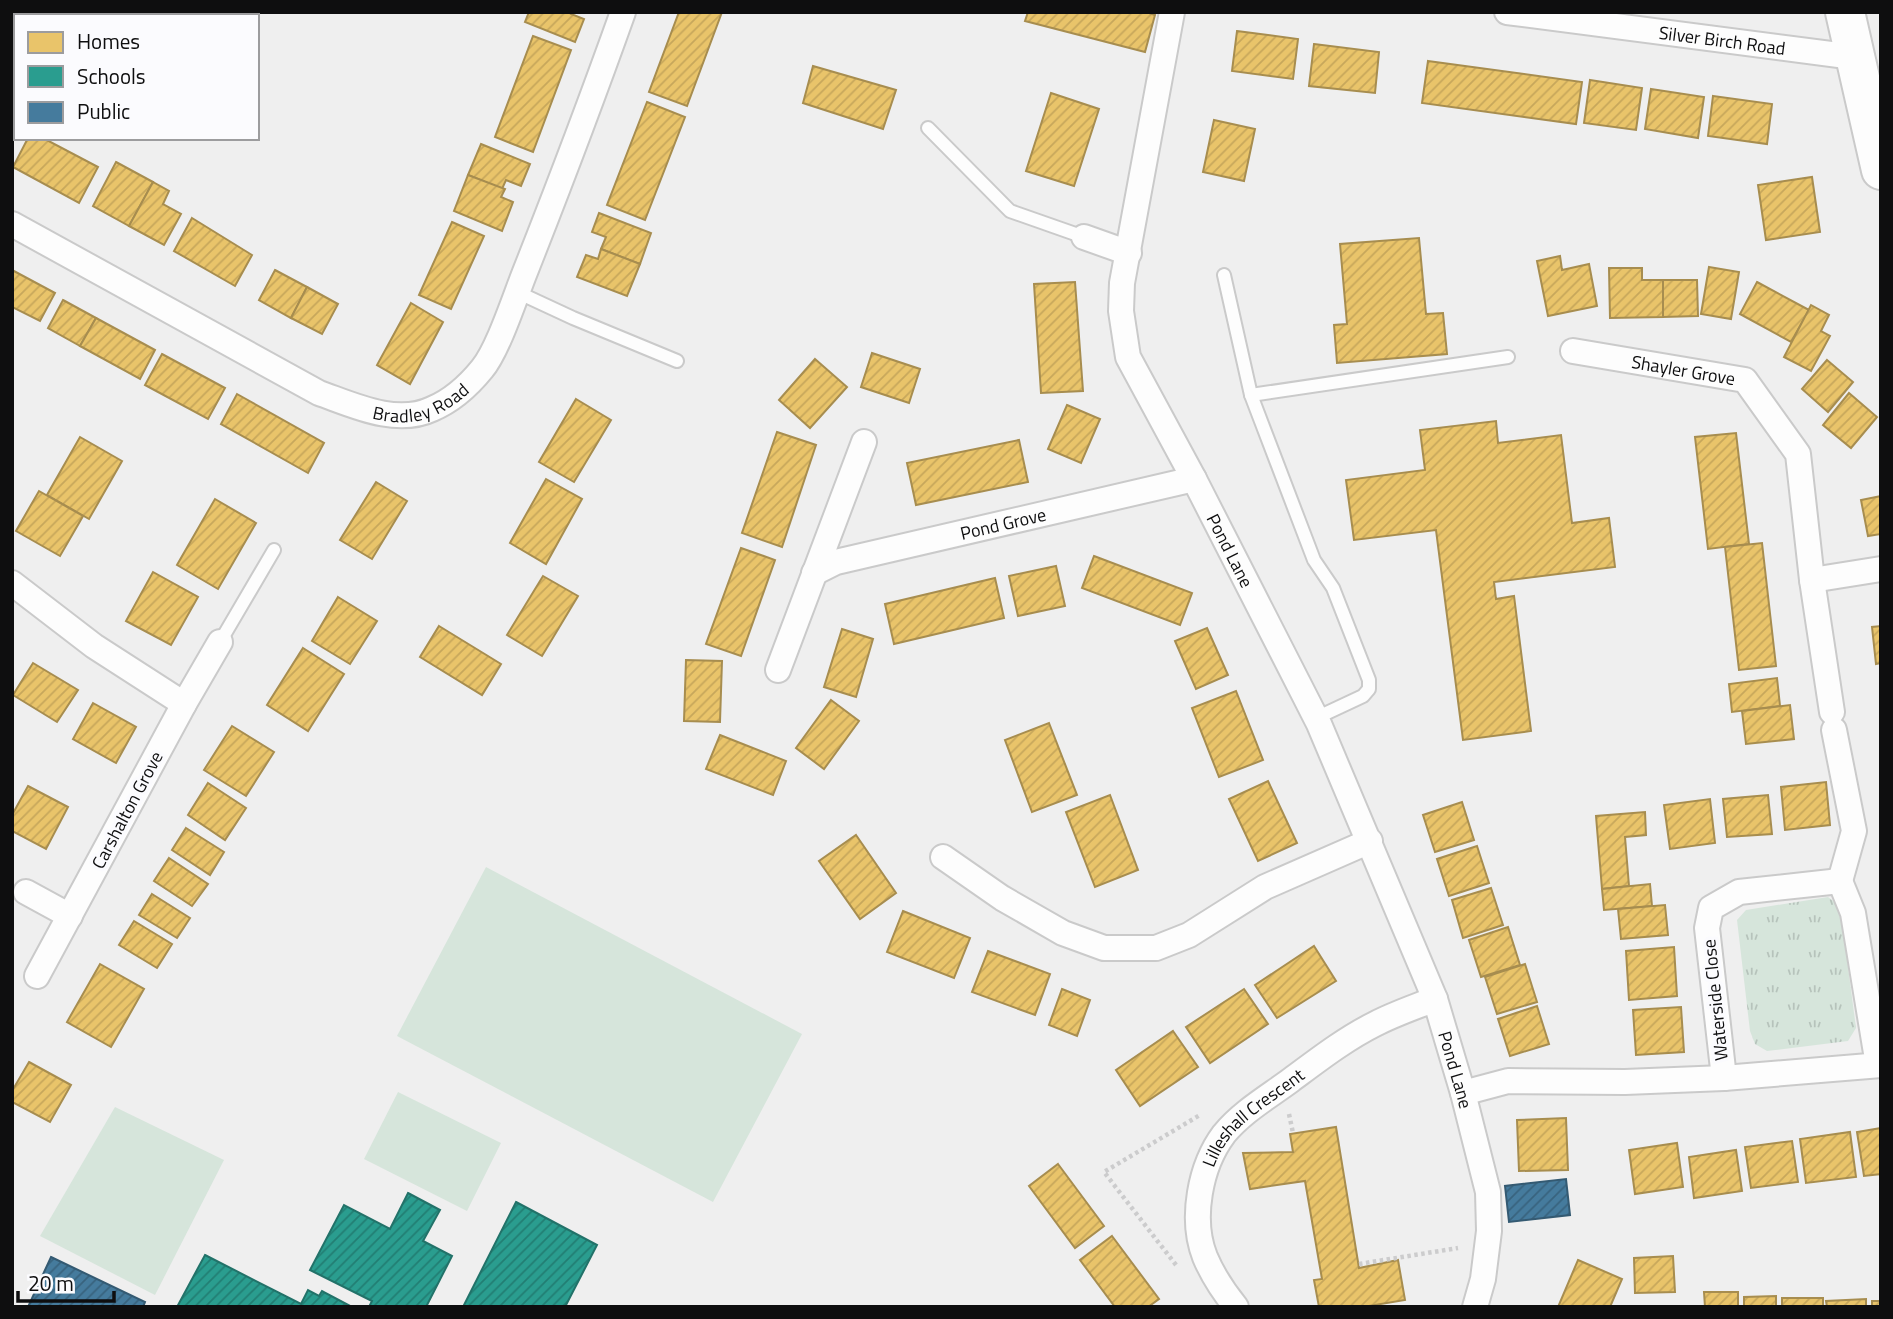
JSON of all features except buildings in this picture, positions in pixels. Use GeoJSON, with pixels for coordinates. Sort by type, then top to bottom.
{"type":"FeatureCollection","features":[{"type":"Feature","properties":{"kind":"highway"},"geometry":{"type":"LineString","coordinates":[[1844,12],[1881,170]]}},
{"type":"Feature","properties":{"kind":"street","name":"Bradley Road"},"geometry":{"type":"LineString","coordinates":[[12,224],[319,393],[373,412],[404,415],[431,410],[458,393],[484,368],[574,149],[623,12]]}},
{"type":"Feature","properties":{"kind":"street","name":"Pond Lane"},"geometry":{"type":"LineString","coordinates":[[1172,12],[1122,283],[1121,311],[1128,356],[1316,718],[1435,999],[1463,1093],[1488,1192],[1489,1231],[1483,1279],[1475,1307]]}},
{"type":"Feature","properties":{"kind":"street","name":"Silver Birch Road"},"geometry":{"type":"LineString","coordinates":[[1507,12],[1854,57]]}},
{"type":"Feature","properties":{"kind":"street"},"geometry":{"type":"LineString","coordinates":[[1084,237],[1129,253]]}},
{"type":"Feature","properties":{"kind":"street","name":"Shayler Grove"},"geometry":{"type":"LineString","coordinates":[[1573,351],[1745,380],[1798,454],[1812,580],[1833,721],[1854,831],[1840,881]]}},
{"type":"Feature","properties":{"kind":"street"},"geometry":{"type":"LineString","coordinates":[[778,670],[864,442]]}},
{"type":"Feature","properties":{"kind":"street","name":"Pond Grove"},"geometry":{"type":"LineString","coordinates":[[814,573],[836,562],[1194,479]]}},
{"type":"Feature","properties":{"kind":"street"},"geometry":{"type":"LineString","coordinates":[[1812,580],[1881,569]]}},
{"type":"Feature","properties":{"kind":"street"},"geometry":{"type":"LineString","coordinates":[[12,583],[94,646],[184,704]]}},
{"type":"Feature","properties":{"kind":"street","name":"Carshalton Grove"},"geometry":{"type":"LineString","coordinates":[[37,976],[220,642]]}},
{"type":"Feature","properties":{"kind":"street"},"geometry":{"type":"LineString","coordinates":[[943,857],[1002,898],[1063,933],[1104,948],[1156,948],[1189,935],[1265,887],[1370,841]]}},
{"type":"Feature","properties":{"kind":"street","name":"Waterside Close"},"geometry":{"type":"LineString","coordinates":[[1463,1093],[1508,1081],[1625,1082],[1724,1078],[1880,1065],[1853,914],[1840,881],[1739,892],[1711,908],[1707,928],[1724,1078]]}},
{"type":"Feature","properties":{"kind":"street"},"geometry":{"type":"LineString","coordinates":[[26,892],[70,916]]}},
{"type":"Feature","properties":{"kind":"street","name":"Lilleshall Crescent"},"geometry":{"type":"LineString","coordinates":[[1236,1307],[1218,1284],[1204,1254],[1198,1222],[1200,1193],[1208,1163],[1223,1135],[1242,1115],[1334,1049],[1375,1024],[1435,999]]}},
{"type":"Feature","properties":{"kind":"lane"},"geometry":{"type":"LineString","coordinates":[[928,128],[1010,211],[1084,237]]}},
{"type":"Feature","properties":{"kind":"lane"},"geometry":{"type":"LineString","coordinates":[[1224,275],[1251,395],[1314,560],[1333,588],[1369,680],[1369,690],[1363,696],[1316,718]]}},
{"type":"Feature","properties":{"kind":"lane"},"geometry":{"type":"LineString","coordinates":[[517,292],[677,361]]}},
{"type":"Feature","properties":{"kind":"lane"},"geometry":{"type":"LineString","coordinates":[[1251,395],[1508,357]]}},
{"type":"Feature","properties":{"kind":"lane"},"geometry":{"type":"LineString","coordinates":[[220,642],[274,550]]}},
{"type":"Feature","properties":{"kind":"path"},"geometry":{"type":"LineString","coordinates":[[1178,1267],[1104,1172],[1204,1113]]}},
{"type":"Feature","properties":{"kind":"path"},"geometry":{"type":"LineString","coordinates":[[1359,1264],[1466,1246]]}},
{"type":"Feature","properties":{"kind":"green space"},"geometry":{"type":"Polygon","coordinates":[[[486,867],[802,1034],[713,1202],[397,1036],[486,867]]]}},
{"type":"Feature","properties":{"kind":"green space"},"geometry":{"type":"Polygon","coordinates":[[[1828,897],[1840,906],[1856,1028],[1848,1041],[1767,1051],[1755,1044],[1750,1031],[1737,920],[1746,910],[1828,897]]]}},
{"type":"Feature","properties":{"kind":"green space"},"geometry":{"type":"Polygon","coordinates":[[[398,1092],[501,1143],[467,1211],[364,1159],[398,1092]]]}},
{"type":"Feature","properties":{"kind":"green space"},"geometry":{"type":"Polygon","coordinates":[[[115,1107],[224,1160],[155,1295],[40,1236],[115,1107]]]}}]}
